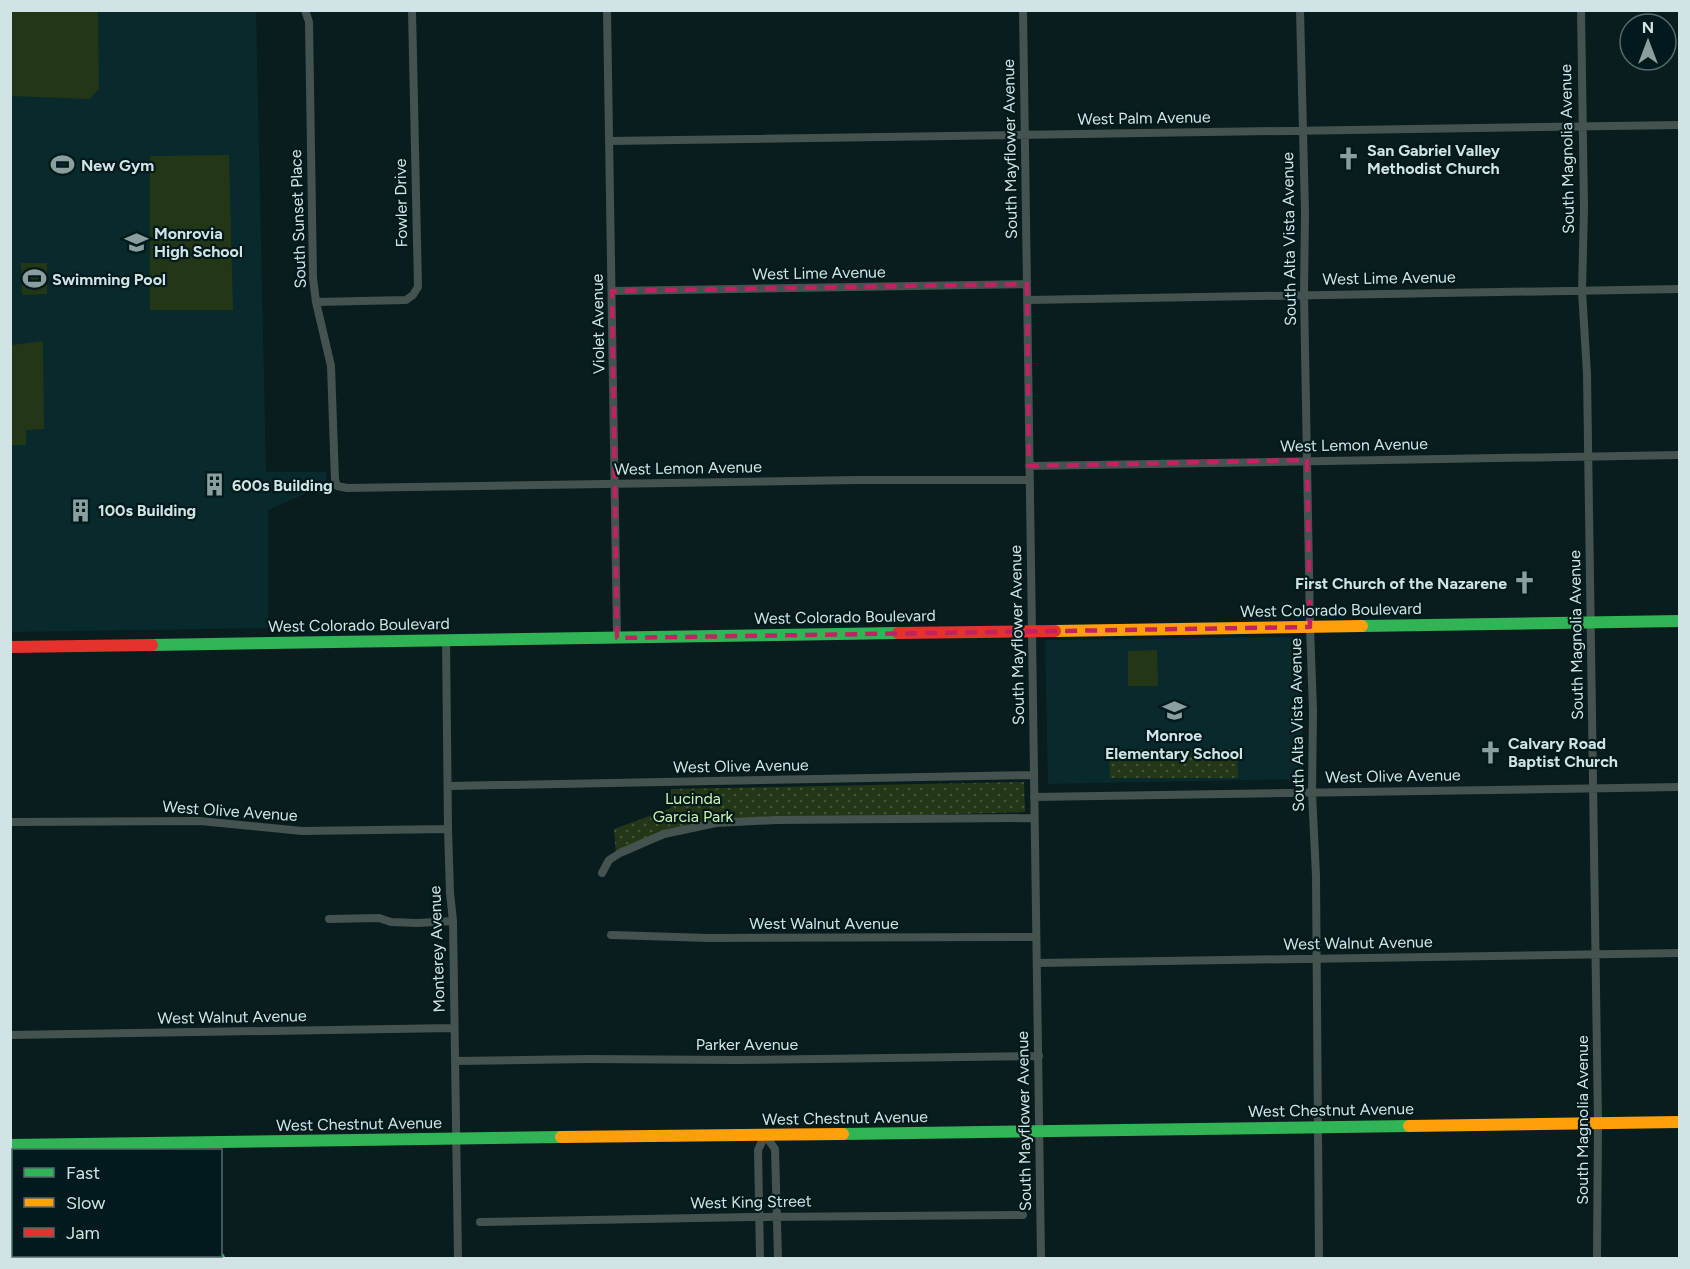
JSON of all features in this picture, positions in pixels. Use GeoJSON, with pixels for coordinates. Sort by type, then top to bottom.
{"type":"FeatureCollection","features":[{"type":"Feature","properties":{"kind":"main road","name":"West Colorado Boulevard"},"geometry":{"type":"LineString","coordinates":[[10,647],[1680,621]]}},
{"type":"Feature","properties":{"kind":"main road","name":"West Chestnut Avenue"},"geometry":{"type":"LineString","coordinates":[[10,1145],[1680,1122]]}},
{"type":"Feature","properties":{"kind":"street","name":"South Sunset Place"},"geometry":{"type":"LineString","coordinates":[[305,10],[309,22],[313,278],[316,302],[331,366],[335,480],[337,486],[347,488]]}},
{"type":"Feature","properties":{"kind":"street","name":"Fowler Drive"},"geometry":{"type":"LineString","coordinates":[[316,302],[406,300],[418,287],[412,10]]}},
{"type":"Feature","properties":{"kind":"street","name":"Violet Avenue"},"geometry":{"type":"LineString","coordinates":[[607,10],[617,638]]}},
{"type":"Feature","properties":{"kind":"street","name":"South Mayflower Avenue"},"geometry":{"type":"LineString","coordinates":[[1023,10],[1041,1258]]}},
{"type":"Feature","properties":{"kind":"street","name":"South Alta Vista Avenue"},"geometry":{"type":"LineString","coordinates":[[1300,10],[1313,710],[1312,793],[1316,876],[1319,1258]]}},
{"type":"Feature","properties":{"kind":"street","name":"South Magnolia Avenue"},"geometry":{"type":"LineString","coordinates":[[1581,10],[1584,208],[1582,291],[1591,622],[1598,1258]]}},
{"type":"Feature","properties":{"kind":"street","name":"West Palm Avenue"},"geometry":{"type":"LineString","coordinates":[[610,141],[1680,124]]}},
{"type":"Feature","properties":{"kind":"street","name":"West Lime Avenue"},"geometry":{"type":"LineString","coordinates":[[612,291],[1027,284]]}},
{"type":"Feature","properties":{"kind":"street","name":"West Lime Avenue"},"geometry":{"type":"LineString","coordinates":[[1027,300],[1680,289]]}},
{"type":"Feature","properties":{"kind":"street","name":"West Lemon Avenue"},"geometry":{"type":"LineString","coordinates":[[1029,466],[1680,455]]}},
{"type":"Feature","properties":{"kind":"street","name":"West Lemon Avenue"},"geometry":{"type":"LineString","coordinates":[[347,488],[1029,480]]}},
{"type":"Feature","properties":{"kind":"street","name":"Monterey Avenue"},"geometry":{"type":"LineString","coordinates":[[446,639],[458,1258]]}},
{"type":"Feature","properties":{"kind":"street","name":"West Olive Avenue"},"geometry":{"type":"LineString","coordinates":[[449,786],[1034,775]]}},
{"type":"Feature","properties":{"kind":"street","name":"West Olive Avenue"},"geometry":{"type":"LineString","coordinates":[[1034,797],[1680,787]]}},
{"type":"Feature","properties":{"kind":"street"},"geometry":{"type":"LineString","coordinates":[[602,873],[609,860],[620,853],[691,827],[716,823],[765,820],[1034,818]]}},
{"type":"Feature","properties":{"kind":"street","name":"West Olive Avenue"},"geometry":{"type":"LineString","coordinates":[[10,822],[200,821],[302,831],[448,829]]}},
{"type":"Feature","properties":{"kind":"street"},"geometry":{"type":"LineString","coordinates":[[329,919],[379,918],[391,922],[453,921]]}},
{"type":"Feature","properties":{"kind":"street","name":"West Walnut Avenue"},"geometry":{"type":"LineString","coordinates":[[611,935],[709,938],[1036,937]]}},
{"type":"Feature","properties":{"kind":"street","name":"West Walnut Avenue"},"geometry":{"type":"LineString","coordinates":[[1037,963],[1680,953]]}},
{"type":"Feature","properties":{"kind":"street","name":"West Walnut Avenue"},"geometry":{"type":"LineString","coordinates":[[10,1035],[454,1028]]}},
{"type":"Feature","properties":{"kind":"street","name":"Parker Avenue"},"geometry":{"type":"LineString","coordinates":[[455,1061],[1039,1056]]}},
{"type":"Feature","properties":{"kind":"street"},"geometry":{"type":"LineString","coordinates":[[759,1258],[758,1150],[765,1135],[775,1149],[778,1258]]}},
{"type":"Feature","properties":{"kind":"street","name":"West King Street"},"geometry":{"type":"LineString","coordinates":[[480,1222],[759,1216],[1023,1215]]}},
{"type":"Feature","properties":{"kind":"highlighted area"},"geometry":{"type":"Polygon","coordinates":[[[1027,284],[1029,466],[1307,460],[1310,627],[617,638],[612,291],[1027,284]]]}},
{"type":"Feature","properties":{"kind":"shaded area","name":"Monrovia High School"},"geometry":{"type":"Polygon","coordinates":[[[10,11],[256,11],[266,472],[326,472],[327,484],[268,510],[268,628],[11,632],[10,11]]]}},
{"type":"Feature","properties":{"kind":"shaded area","name":"Monroe Elementary School"},"geometry":{"type":"Polygon","coordinates":[[[1302,637],[1303,779],[1048,784],[1045,640],[1302,637]]]}},
{"type":"Feature","properties":{"kind":"green space"},"geometry":{"type":"Polygon","coordinates":[[[11,10],[98,11],[99,89],[90,99],[11,96],[11,10]]]}},
{"type":"Feature","properties":{"kind":"green space"},"geometry":{"type":"Polygon","coordinates":[[[229,155],[233,310],[150,310],[150,156],[229,155]]]}},
{"type":"Feature","properties":{"kind":"green space","name":"Swimming Pool"},"geometry":{"type":"Polygon","coordinates":[[[21,263],[47,263],[47,294],[22,295],[21,263]]]}},
{"type":"Feature","properties":{"kind":"green space"},"geometry":{"type":"Polygon","coordinates":[[[43,341],[44,429],[26,430],[26,445],[11,445],[11,345],[43,341]]]}},
{"type":"Feature","properties":{"kind":"green space"},"geometry":{"type":"Polygon","coordinates":[[[1157,650],[1158,686],[1128,686],[1128,651],[1157,650]]]}},
{"type":"Feature","properties":{"kind":"green space"},"geometry":{"type":"Polygon","coordinates":[[[1109,749],[1237,749],[1238,778],[1110,778],[1109,749]]]}},
{"type":"Feature","properties":{"kind":"green space","name":"Lucinda Garcia Park"},"geometry":{"type":"Polygon","coordinates":[[[1024,782],[1025,812],[716,821],[616,854],[614,829],[671,808],[671,789],[1024,782]]]}},
{"type":"Feature","properties":{"kind":"traffic: fast"},"geometry":{"type":"LineString","coordinates":[[1362,626],[1680,621]]}},
{"type":"Feature","properties":{"kind":"traffic: fast"},"geometry":{"type":"LineString","coordinates":[[152,645],[898,633]]}},
{"type":"Feature","properties":{"kind":"traffic: fast"},"geometry":{"type":"LineString","coordinates":[[843,1134],[1409,1126]]}},
{"type":"Feature","properties":{"kind":"traffic: fast"},"geometry":{"type":"LineString","coordinates":[[10,1145],[561,1137]]}},
{"type":"Feature","properties":{"kind":"traffic: slow"},"geometry":{"type":"LineString","coordinates":[[1055,631],[1362,626]]}},
{"type":"Feature","properties":{"kind":"traffic: slow"},"geometry":{"type":"LineString","coordinates":[[1409,1126],[1680,1122]]}},
{"type":"Feature","properties":{"kind":"traffic: slow"},"geometry":{"type":"LineString","coordinates":[[561,1137],[843,1134]]}},
{"type":"Feature","properties":{"kind":"traffic: jam"},"geometry":{"type":"LineString","coordinates":[[898,633],[1055,631]]}},
{"type":"Feature","properties":{"kind":"traffic: jam"},"geometry":{"type":"LineString","coordinates":[[10,647],[152,645]]}},
{"type":"Feature","properties":{"kind":"place","name":"San Gabriel Valley Methodist Church"},"geometry":{"type":"Point","coordinates":[1349,159]}},
{"type":"Feature","properties":{"kind":"place","name":"New Gym"},"geometry":{"type":"Point","coordinates":[63,165]}},
{"type":"Feature","properties":{"kind":"place","name":"Monrovia High School"},"geometry":{"type":"Point","coordinates":[136,242]}},
{"type":"Feature","properties":{"kind":"place","name":"Swimming Pool"},"geometry":{"type":"Point","coordinates":[34,279]}},
{"type":"Feature","properties":{"kind":"place","name":"600s Building"},"geometry":{"type":"Point","coordinates":[214,485]}},
{"type":"Feature","properties":{"kind":"place","name":"100s Building"},"geometry":{"type":"Point","coordinates":[80,510]}},
{"type":"Feature","properties":{"kind":"place","name":"First Church of the Nazarene"},"geometry":{"type":"Point","coordinates":[1525,583]}},
{"type":"Feature","properties":{"kind":"place","name":"Monroe Elementary School"},"geometry":{"type":"Point","coordinates":[1174,710]}},
{"type":"Feature","properties":{"kind":"place","name":"Calvary Road Baptist Church"},"geometry":{"type":"Point","coordinates":[1490,752]}}]}
